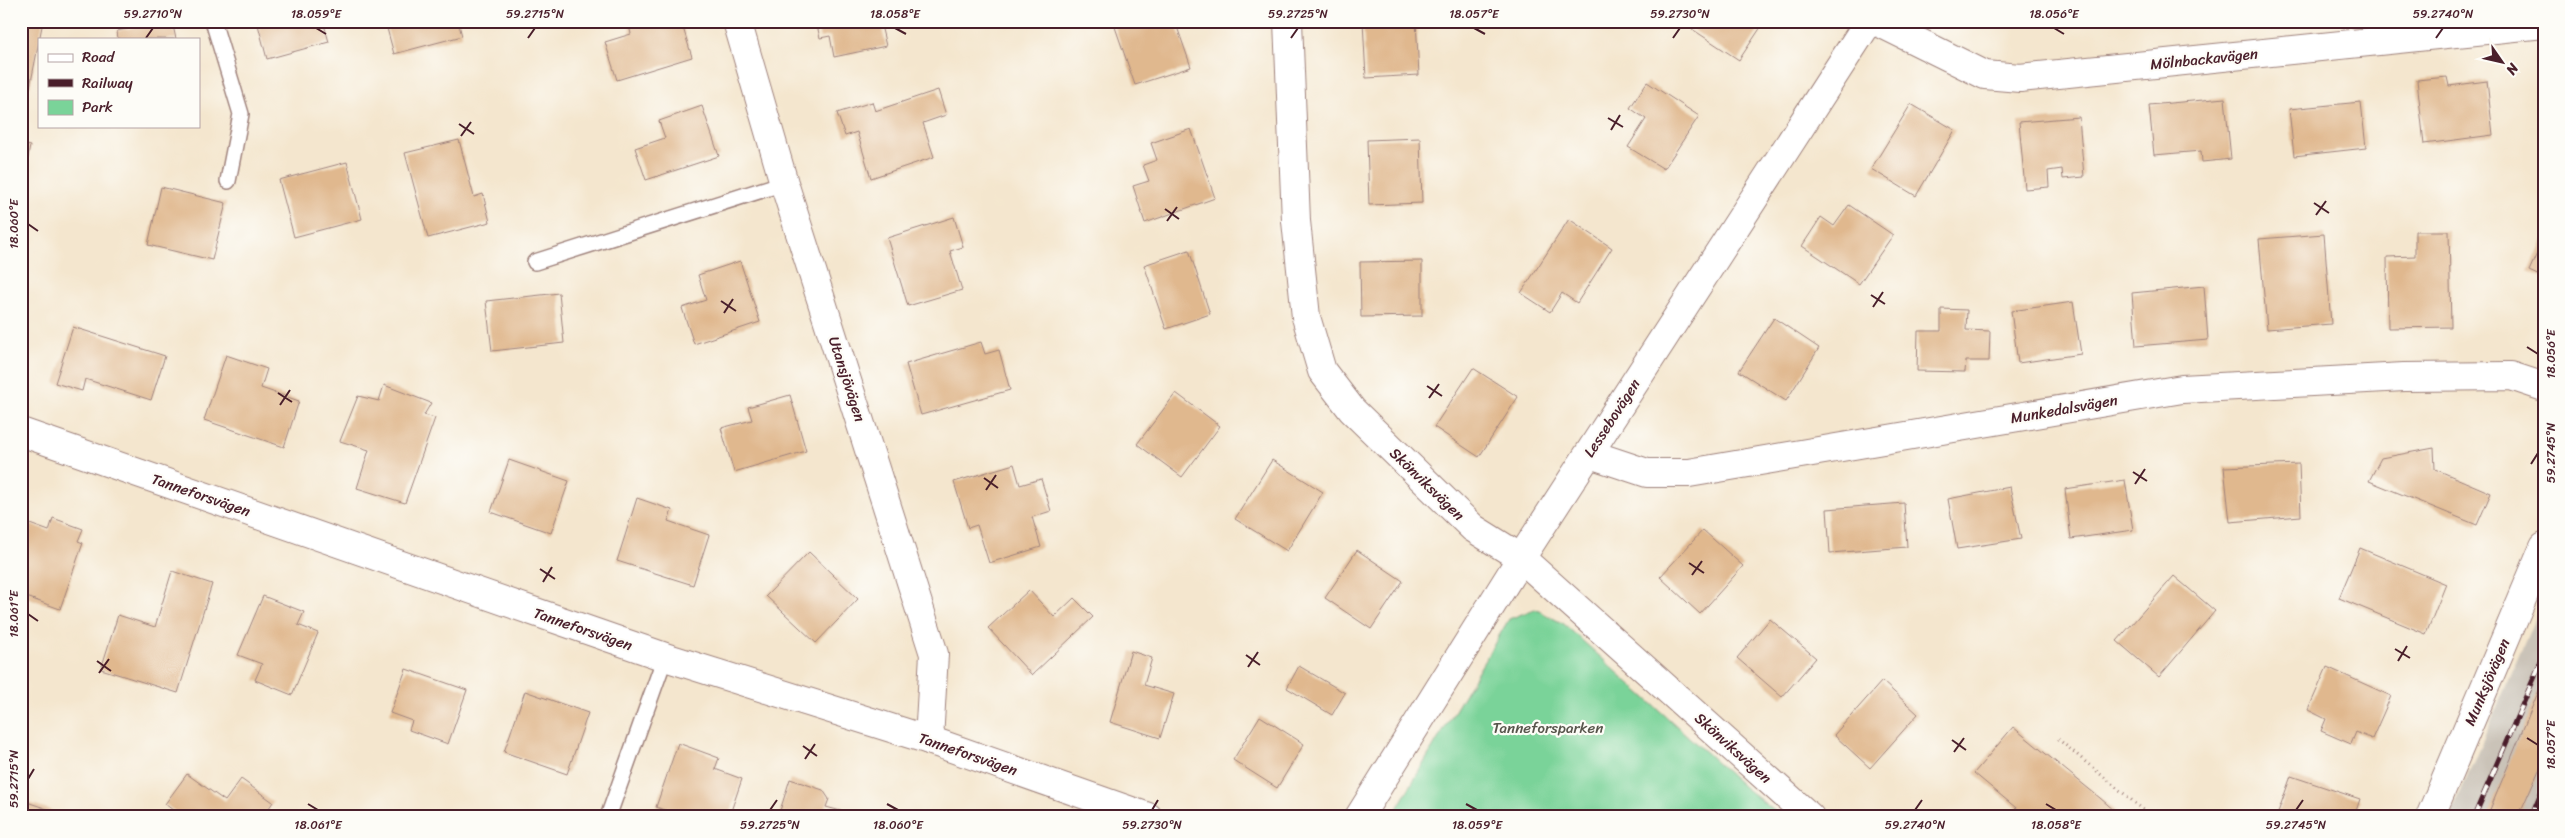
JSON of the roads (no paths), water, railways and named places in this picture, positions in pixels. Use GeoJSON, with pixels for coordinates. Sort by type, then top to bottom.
{"type":"FeatureCollection","features":[{"type":"Feature","properties":{"kind":"street","name":"Utansjövägen"},"geometry":{"type":"LineString","coordinates":[[738,21],[784,183],[934,654],[929,740]]}},
{"type":"Feature","properties":{"kind":"street","name":"Skönviksvägen"},"geometry":{"type":"LineString","coordinates":[[1288,21],[1297,231],[1306,317],[1322,371],[1352,410],[1473,528],[1521,558],[1810,817]]}},
{"type":"Feature","properties":{"kind":"street","name":"Lessebovägen"},"geometry":{"type":"LineString","coordinates":[[1359,817],[1521,558],[1869,21]]}},
{"type":"Feature","properties":{"kind":"street","name":"Mölnbackavägen"},"geometry":{"type":"LineString","coordinates":[[1876,21],[1985,75],[2020,78],[2544,24]]}},
{"type":"Feature","properties":{"kind":"street","name":"Munkedalsvägen"},"geometry":{"type":"LineString","coordinates":[[1590,454],[1647,473],[1688,473],[2182,389],[2404,377],[2511,376],[2544,387]]}},
{"type":"Feature","properties":{"kind":"street","name":"Tanneforsvägen"},"geometry":{"type":"LineString","coordinates":[[21,432],[665,657],[929,740],[1148,817]]}},
{"type":"Feature","properties":{"kind":"street","name":"Munksjövägen"},"geometry":{"type":"LineString","coordinates":[[2430,817],[2544,547]]}},
{"type":"Feature","properties":{"kind":"lane"},"geometry":{"type":"LineString","coordinates":[[213,21],[241,114],[228,180]]}},
{"type":"Feature","properties":{"kind":"lane"},"geometry":{"type":"LineString","coordinates":[[535,262],[784,183]]}},
{"type":"Feature","properties":{"kind":"lane"},"geometry":{"type":"LineString","coordinates":[[608,817],[665,657]]}},
{"type":"Feature","properties":{"kind":"railway"},"geometry":{"type":"LineString","coordinates":[[2474,817],[2544,655]]}},
{"type":"Feature","properties":{"kind":"railway"},"geometry":{"type":"LineString","coordinates":[[2531,817],[2544,786]]}},
{"type":"Feature","properties":{"kind":"park label","name":"Tanneforsparken"},"geometry":{"type":"Point","coordinates":[1548,728]}}]}
